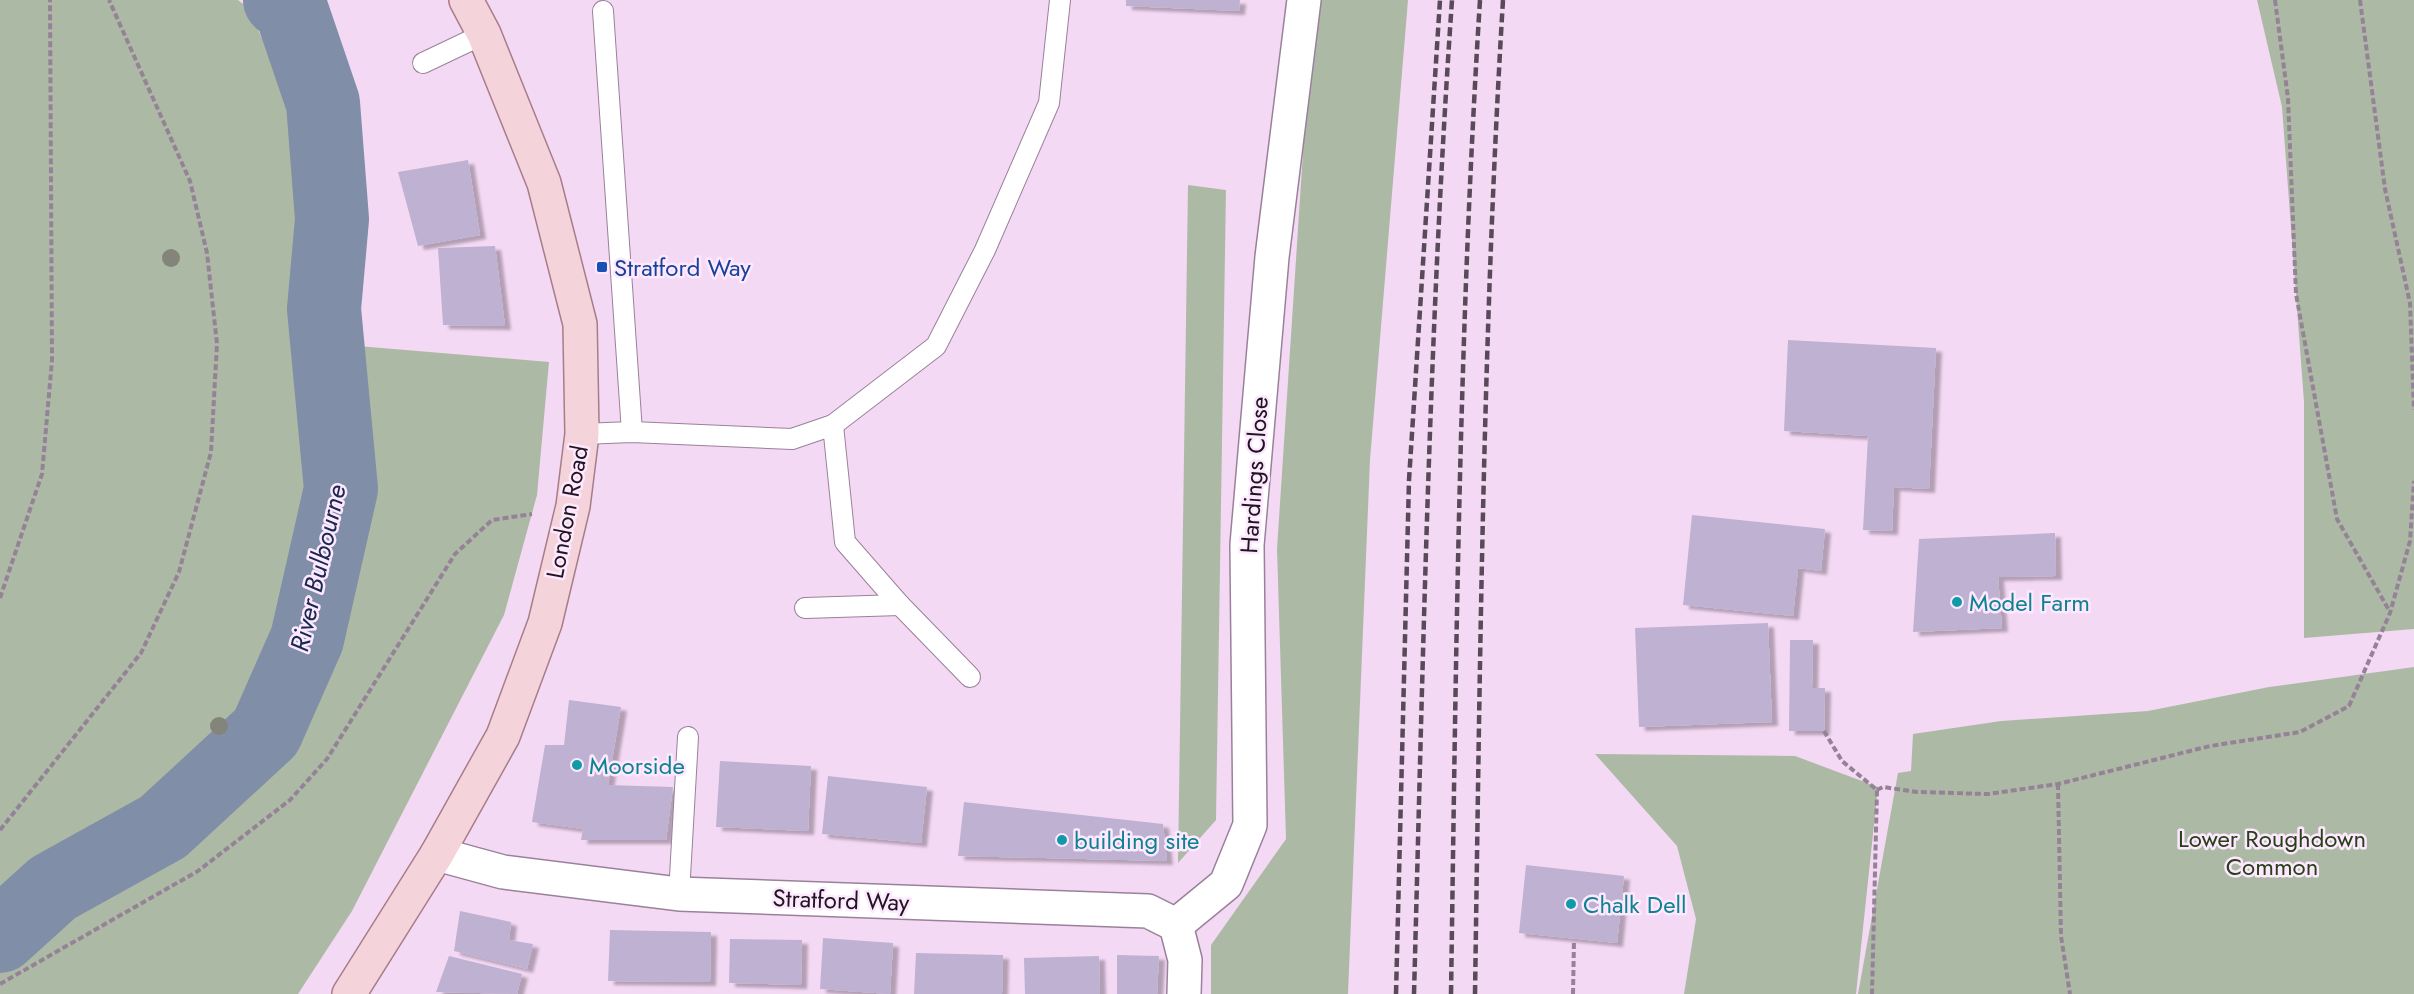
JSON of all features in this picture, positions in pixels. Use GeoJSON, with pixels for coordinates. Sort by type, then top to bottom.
{"type":"FeatureCollection","features":[{"type":"Feature","properties":{"kind":"main road","name":"London Road"},"geometry":{"type":"LineString","coordinates":[[349,994],[437,854],[503,736],[545,623],[573,506],[582,434],[580,324],[544,183],[483,34],[466,0]]}},
{"type":"Feature","properties":{"kind":"street","name":"Hardings Close"},"geometry":{"type":"LineString","coordinates":[[1176,925],[1226,884],[1250,825],[1247,545],[1272,257],[1304,0]]}},
{"type":"Feature","properties":{"kind":"street","name":"Stratford Way"},"geometry":{"type":"LineString","coordinates":[[437,854],[503,872],[679,894],[1148,911],[1176,925]]}},
{"type":"Feature","properties":{"kind":"street"},"geometry":{"type":"LineString","coordinates":[[1176,925],[1185,960],[1184,994]]}},
{"type":"Feature","properties":{"kind":"lane"},"geometry":{"type":"LineString","coordinates":[[582,434],[632,432],[792,439],[833,425],[936,346],[985,250],[1049,103],[1060,0]]}},
{"type":"Feature","properties":{"kind":"lane"},"geometry":{"type":"LineString","coordinates":[[603,11],[632,432]]}},
{"type":"Feature","properties":{"kind":"lane"},"geometry":{"type":"LineString","coordinates":[[423,63],[483,34]]}},
{"type":"Feature","properties":{"kind":"lane"},"geometry":{"type":"LineString","coordinates":[[833,425],[845,542],[900,605],[970,677]]}},
{"type":"Feature","properties":{"kind":"lane"},"geometry":{"type":"LineString","coordinates":[[805,608],[900,605]]}},
{"type":"Feature","properties":{"kind":"lane"},"geometry":{"type":"LineString","coordinates":[[679,894],[688,737]]}},
{"type":"Feature","properties":{"kind":"path"},"geometry":{"type":"LineString","coordinates":[[0,598],[42,474],[52,360],[50,0]]}},
{"type":"Feature","properties":{"kind":"path"},"geometry":{"type":"LineString","coordinates":[[0,830],[141,653],[179,572],[211,452],[217,344],[207,253],[190,181],[109,0]]}},
{"type":"Feature","properties":{"kind":"path"},"geometry":{"type":"LineString","coordinates":[[2275,0],[2288,98],[2296,294],[2337,519],[2390,613]]}},
{"type":"Feature","properties":{"kind":"path"},"geometry":{"type":"LineString","coordinates":[[2360,0],[2385,189],[2410,303],[2414,410]]}},
{"type":"Feature","properties":{"kind":"path"},"geometry":{"type":"LineString","coordinates":[[1877,790],[1883,787],[1917,792],[1988,794],[2058,784],[2210,746],[2300,732],[2349,706],[2390,613],[2410,541],[2414,481]]}},
{"type":"Feature","properties":{"kind":"path"},"geometry":{"type":"LineString","coordinates":[[0,984],[198,871],[290,800],[327,759],[455,554],[492,520],[573,506]]}},
{"type":"Feature","properties":{"kind":"path"},"geometry":{"type":"LineString","coordinates":[[1824,731],[1842,761],[1877,790]]}},
{"type":"Feature","properties":{"kind":"path"},"geometry":{"type":"LineString","coordinates":[[2058,784],[2061,936],[2070,994]]}},
{"type":"Feature","properties":{"kind":"path"},"geometry":{"type":"LineString","coordinates":[[1872,994],[1877,790]]}},
{"type":"Feature","properties":{"kind":"path"},"geometry":{"type":"LineString","coordinates":[[1573,994],[1574,940]]}},
{"type":"Feature","properties":{"kind":"green space"},"geometry":{"type":"Polygon","coordinates":[[[0,0],[238,0],[247,7],[303,123],[298,341],[549,362],[537,495],[504,615],[352,911],[298,994],[0,994],[0,0]]]}},
{"type":"Feature","properties":{"kind":"green space"},"geometry":{"type":"Polygon","coordinates":[[[1313,0],[1408,0],[1370,460],[1348,994],[1211,994],[1211,945],[1286,839],[1277,549],[1313,0]]]}},
{"type":"Feature","properties":{"kind":"green space"},"geometry":{"type":"Polygon","coordinates":[[[2257,0],[2414,0],[2414,629],[2304,638],[2304,402],[2282,107],[2257,0]]]}},
{"type":"Feature","properties":{"kind":"green space"},"geometry":{"type":"Polygon","coordinates":[[[1188,185],[1226,190],[1216,820],[1178,863],[1188,185]]]}},
{"type":"Feature","properties":{"kind":"green space","name":"Lower Roughdown Common"},"geometry":{"type":"Polygon","coordinates":[[[2414,667],[2414,994],[1858,994],[1898,773],[1911,771],[1913,734],[2001,721],[2148,711],[2269,687],[2414,667]]]}},
{"type":"Feature","properties":{"kind":"green space"},"geometry":{"type":"Polygon","coordinates":[[[1595,754],[1795,756],[1878,787],[1856,994],[1684,994],[1696,919],[1677,846],[1595,754]]]}},
{"type":"Feature","properties":{"kind":"building"},"geometry":{"type":"Polygon","coordinates":[[[1126,0],[1240,0],[1239,11],[1126,6],[1126,0]]]}},
{"type":"Feature","properties":{"kind":"building"},"geometry":{"type":"Polygon","coordinates":[[[468,160],[480,235],[418,246],[398,172],[468,160]]]}},
{"type":"Feature","properties":{"kind":"building"},"geometry":{"type":"Polygon","coordinates":[[[495,246],[505,326],[443,325],[438,248],[495,246]]]}},
{"type":"Feature","properties":{"kind":"building"},"geometry":{"type":"Polygon","coordinates":[[[1788,340],[1936,348],[1929,489],[1894,487],[1892,531],[1863,530],[1868,436],[1784,431],[1788,340]]]}},
{"type":"Feature","properties":{"kind":"building"},"geometry":{"type":"Polygon","coordinates":[[[1692,515],[1825,529],[1821,571],[1798,568],[1793,616],[1683,605],[1692,515]]]}},
{"type":"Feature","properties":{"kind":"building","name":"Model Farm"},"geometry":{"type":"Polygon","coordinates":[[[2055,533],[2056,576],[1998,577],[2002,628],[1913,632],[1919,539],[2055,533]]]}},
{"type":"Feature","properties":{"kind":"building"},"geometry":{"type":"Polygon","coordinates":[[[1768,623],[1772,722],[1639,727],[1635,628],[1768,623]]]}},
{"type":"Feature","properties":{"kind":"building"},"geometry":{"type":"Polygon","coordinates":[[[1790,640],[1813,640],[1812,688],[1825,688],[1824,731],[1789,731],[1790,640]]]}},
{"type":"Feature","properties":{"kind":"building","name":"Moorside"},"geometry":{"type":"Polygon","coordinates":[[[569,700],[621,707],[608,785],[673,787],[666,840],[581,840],[583,829],[532,822],[545,745],[564,745],[569,700]]]}},
{"type":"Feature","properties":{"kind":"building"},"geometry":{"type":"Polygon","coordinates":[[[720,761],[811,766],[808,831],[716,827],[720,761]]]}},
{"type":"Feature","properties":{"kind":"building"},"geometry":{"type":"Polygon","coordinates":[[[828,776],[927,787],[921,843],[822,834],[828,776]]]}},
{"type":"Feature","properties":{"kind":"building","name":"building site"},"geometry":{"type":"Polygon","coordinates":[[[964,802],[1163,824],[1167,861],[958,856],[964,802]]]}},
{"type":"Feature","properties":{"kind":"building","name":"Chalk Dell"},"geometry":{"type":"Polygon","coordinates":[[[1526,865],[1624,876],[1617,943],[1519,933],[1526,865]]]}},
{"type":"Feature","properties":{"kind":"building"},"geometry":{"type":"Polygon","coordinates":[[[460,911],[511,922],[509,940],[533,944],[527,969],[454,951],[460,911]]]}},
{"type":"Feature","properties":{"kind":"building"},"geometry":{"type":"Polygon","coordinates":[[[610,930],[711,932],[710,982],[608,981],[610,930]]]}},
{"type":"Feature","properties":{"kind":"building"},"geometry":{"type":"Polygon","coordinates":[[[823,938],[893,943],[890,994],[820,989],[823,938]]]}},
{"type":"Feature","properties":{"kind":"building"},"geometry":{"type":"Polygon","coordinates":[[[730,939],[802,940],[801,985],[729,983],[730,939]]]}},
{"type":"Feature","properties":{"kind":"building"},"geometry":{"type":"Polygon","coordinates":[[[916,953],[1003,955],[1002,994],[914,994],[916,953]]]}},
{"type":"Feature","properties":{"kind":"building"},"geometry":{"type":"Polygon","coordinates":[[[1117,955],[1159,956],[1157,994],[1117,994],[1117,955]]]}},
{"type":"Feature","properties":{"kind":"building"},"geometry":{"type":"Polygon","coordinates":[[[449,956],[522,974],[517,994],[436,992],[449,956]]]}},
{"type":"Feature","properties":{"kind":"building"},"geometry":{"type":"Polygon","coordinates":[[[1099,956],[1100,994],[1025,994],[1024,958],[1099,956]]]}},
{"type":"Feature","properties":{"kind":"waterway","name":"River Bulbourne"},"geometry":{"type":"LineString","coordinates":[[0,936],[53,888],[163,827],[266,732],[307,639],[341,489],[324,309],[332,219],[323,103],[291,9],[280,0]]}},
{"type":"Feature","properties":{"kind":"railway"},"geometry":{"type":"LineString","coordinates":[[1396,994],[1409,480],[1440,0]]}},
{"type":"Feature","properties":{"kind":"railway"},"geometry":{"type":"LineString","coordinates":[[1414,994],[1432,372],[1452,0]]}},
{"type":"Feature","properties":{"kind":"railway"},"geometry":{"type":"LineString","coordinates":[[1451,994],[1463,372],[1480,0]]}},
{"type":"Feature","properties":{"kind":"railway"},"geometry":{"type":"LineString","coordinates":[[1475,994],[1487,372],[1503,0]]}},
{"type":"Feature","properties":{"kind":"place","name":"Stratford Way"},"geometry":{"type":"Point","coordinates":[602,267]}},
{"type":"Feature","properties":{"kind":"place","name":"Model Farm"},"geometry":{"type":"Point","coordinates":[1957,602]}},
{"type":"Feature","properties":{"kind":"place","name":"Moorside"},"geometry":{"type":"Point","coordinates":[577,765]}},
{"type":"Feature","properties":{"kind":"place","name":"building site"},"geometry":{"type":"Point","coordinates":[1062,840]}},
{"type":"Feature","properties":{"kind":"place","name":"Chalk Dell"},"geometry":{"type":"Point","coordinates":[1571,904]}}]}
